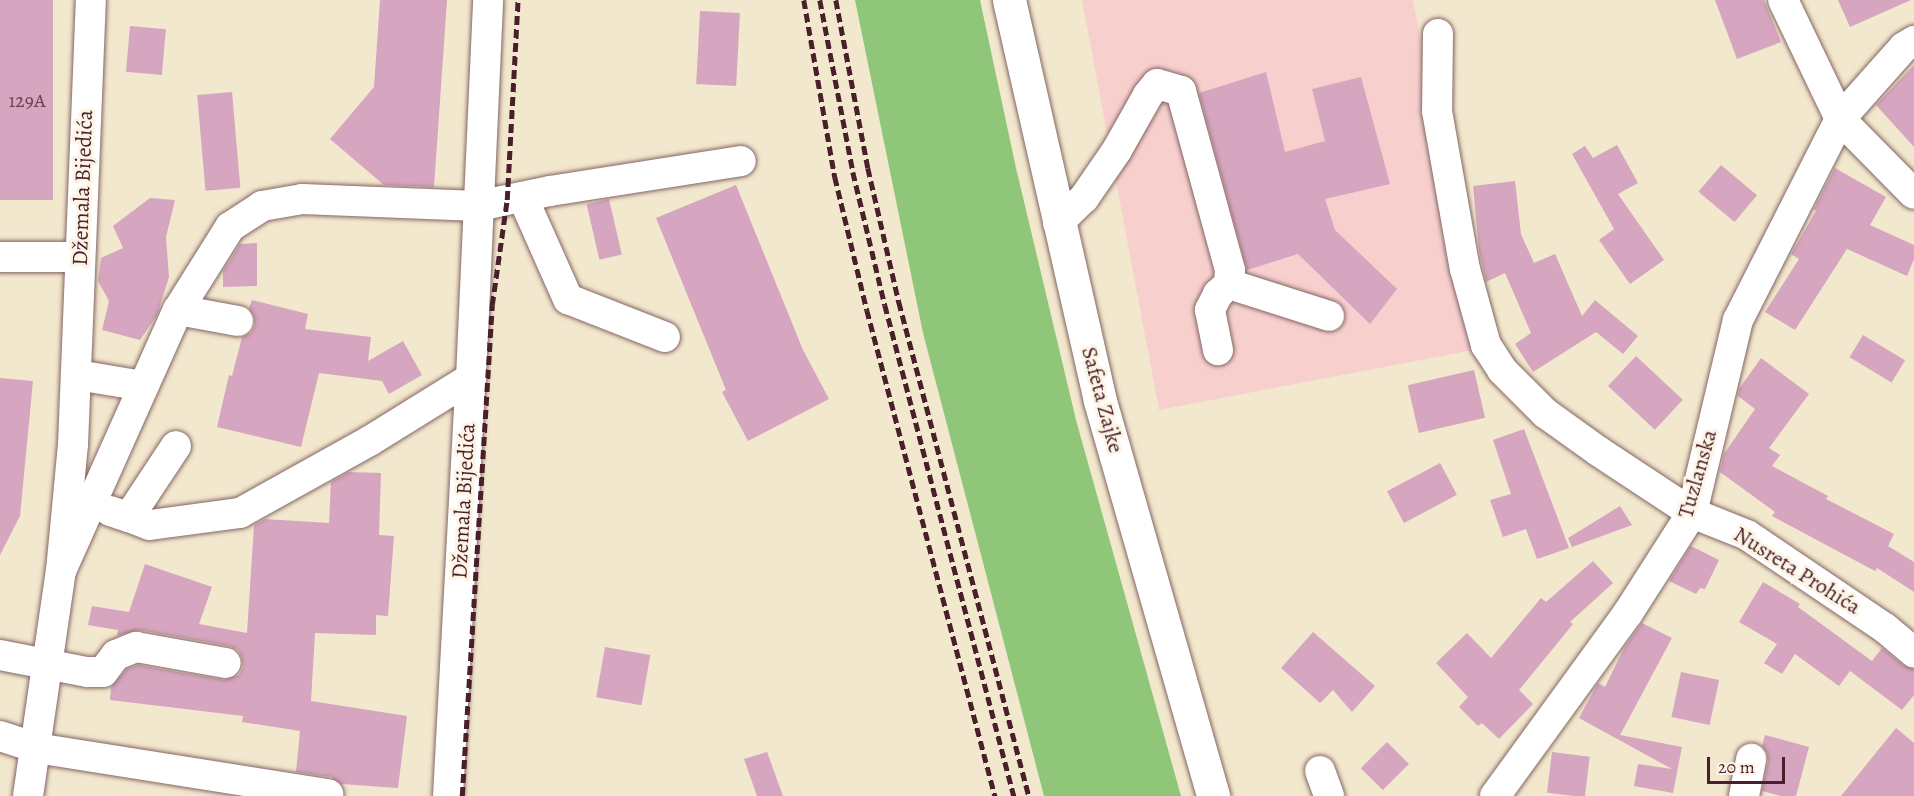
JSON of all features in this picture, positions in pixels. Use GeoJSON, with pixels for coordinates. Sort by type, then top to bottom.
{"type":"FeatureCollection","features":[{"type":"Feature","properties":{"kind":"main road","name":"Safeta Zajke"},"geometry":{"type":"LineString","coordinates":[[1009,0],[1058,223],[1101,401],[1213,796]]}},
{"type":"Feature","properties":{"kind":"street","name":"Džemala Bijedića"},"geometry":{"type":"LineString","coordinates":[[28,796],[61,571],[77,375],[91,0]]}},
{"type":"Feature","properties":{"kind":"street","name":"Džemala Bijedića"},"geometry":{"type":"LineString","coordinates":[[448,796],[471,378],[488,0]]}},
{"type":"Feature","properties":{"kind":"street"},"geometry":{"type":"LineString","coordinates":[[1783,0],[1840,119],[1914,194]]}},
{"type":"Feature","properties":{"kind":"street","name":"Nusreta Prohića"},"geometry":{"type":"LineString","coordinates":[[1438,34],[1437,111],[1465,269],[1486,345],[1502,370],[1545,413],[1692,513],[1747,535],[1886,628],[1914,652]]}},
{"type":"Feature","properties":{"kind":"street","name":"Tuzlanska"},"geometry":{"type":"LineString","coordinates":[[1495,796],[1628,613],[1692,513],[1738,320],[1840,119],[1904,47],[1914,41]]}},
{"type":"Feature","properties":{"kind":"street"},"geometry":{"type":"LineString","coordinates":[[1058,223],[1084,198],[1117,150],[1148,95],[1157,84],[1181,91],[1230,270],[1229,284],[1218,294],[1210,310],[1218,350]]}},
{"type":"Feature","properties":{"kind":"street"},"geometry":{"type":"LineString","coordinates":[[478,206],[550,191],[741,161]]}},
{"type":"Feature","properties":{"kind":"street"},"geometry":{"type":"LineString","coordinates":[[523,198],[568,299],[585,308],[665,337]]}},
{"type":"Feature","properties":{"kind":"street","name":"Džemala Bijedića"},"geometry":{"type":"LineString","coordinates":[[61,571],[178,310],[230,227],[262,206],[302,199],[478,206]]}},
{"type":"Feature","properties":{"kind":"street"},"geometry":{"type":"LineString","coordinates":[[0,257],[80,257]]}},
{"type":"Feature","properties":{"kind":"street"},"geometry":{"type":"LineString","coordinates":[[1229,284],[1329,316]]}},
{"type":"Feature","properties":{"kind":"street"},"geometry":{"type":"LineString","coordinates":[[178,310],[238,321]]}},
{"type":"Feature","properties":{"kind":"street"},"geometry":{"type":"LineString","coordinates":[[77,375],[143,386]]}},
{"type":"Feature","properties":{"kind":"street"},"geometry":{"type":"LineString","coordinates":[[90,505],[150,525],[240,513],[371,440],[471,378]]}},
{"type":"Feature","properties":{"kind":"street"},"geometry":{"type":"LineString","coordinates":[[129,517],[176,446]]}},
{"type":"Feature","properties":{"kind":"street"},"geometry":{"type":"LineString","coordinates":[[0,655],[87,672],[103,672],[116,655],[136,647],[226,663]]}},
{"type":"Feature","properties":{"kind":"street"},"geometry":{"type":"LineString","coordinates":[[0,736],[36,748],[328,794]]}},
{"type":"Feature","properties":{"kind":"street"},"geometry":{"type":"LineString","coordinates":[[1744,796],[1751,759]]}},
{"type":"Feature","properties":{"kind":"shaded area"},"geometry":{"type":"Polygon","coordinates":[[[1082,0],[1413,0],[1479,349],[1159,410],[1082,0]]]}},
{"type":"Feature","properties":{"kind":"green space"},"geometry":{"type":"Polygon","coordinates":[[[855,0],[980,0],[1016,168],[1076,420],[1181,796],[1044,796],[923,333],[855,0]]]}},
{"type":"Feature","properties":{"kind":"building"},"geometry":{"type":"Polygon","coordinates":[[[0,0],[53,0],[53,200],[0,200],[0,0]]]}},
{"type":"Feature","properties":{"kind":"building"},"geometry":{"type":"Polygon","coordinates":[[[380,0],[447,0],[434,187],[384,185],[330,139],[374,87],[380,0]]]}},
{"type":"Feature","properties":{"kind":"building"},"geometry":{"type":"Polygon","coordinates":[[[1715,0],[1764,0],[1781,42],[1737,59],[1715,0]]]}},
{"type":"Feature","properties":{"kind":"building"},"geometry":{"type":"Polygon","coordinates":[[[1838,0],[1911,0],[1850,27],[1838,0]]]}},
{"type":"Feature","properties":{"kind":"building"},"geometry":{"type":"Polygon","coordinates":[[[700,11],[740,13],[736,86],[696,84],[700,11]]]}},
{"type":"Feature","properties":{"kind":"building"},"geometry":{"type":"Polygon","coordinates":[[[130,26],[166,29],[162,75],[126,72],[130,26]]]}},
{"type":"Feature","properties":{"kind":"building"},"geometry":{"type":"Polygon","coordinates":[[[1914,65],[1914,147],[1876,105],[1914,65]]]}},
{"type":"Feature","properties":{"kind":"building"},"geometry":{"type":"Polygon","coordinates":[[[1266,72],[1285,152],[1325,141],[1312,89],[1361,77],[1390,184],[1325,199],[1335,230],[1397,289],[1370,324],[1298,254],[1247,270],[1199,93],[1266,72]]]}},
{"type":"Feature","properties":{"kind":"building"},"geometry":{"type":"Polygon","coordinates":[[[232,92],[240,188],[206,191],[197,95],[232,92]]]}},
{"type":"Feature","properties":{"kind":"building"},"geometry":{"type":"Polygon","coordinates":[[[1617,145],[1638,183],[1618,194],[1664,260],[1630,284],[1599,240],[1614,229],[1572,154],[1585,146],[1593,158],[1617,145]]]}},
{"type":"Feature","properties":{"kind":"building"},"geometry":{"type":"Polygon","coordinates":[[[1721,165],[1757,195],[1735,222],[1699,192],[1721,165]]]}},
{"type":"Feature","properties":{"kind":"building"},"geometry":{"type":"Polygon","coordinates":[[[1835,168],[1886,197],[1870,225],[1914,245],[1914,259],[1907,276],[1847,249],[1795,330],[1765,312],[1799,259],[1791,254],[1816,211],[1814,209],[1835,168]]]}},
{"type":"Feature","properties":{"kind":"building"},"geometry":{"type":"Polygon","coordinates":[[[1515,181],[1521,234],[1534,263],[1555,254],[1582,316],[1595,300],[1638,336],[1623,354],[1596,332],[1533,372],[1515,344],[1531,333],[1505,273],[1486,282],[1479,250],[1473,186],[1515,181]]]}},
{"type":"Feature","properties":{"kind":"building"},"geometry":{"type":"Polygon","coordinates":[[[736,185],[803,350],[829,399],[748,441],[722,392],[726,390],[656,218],[736,185]]]}},
{"type":"Feature","properties":{"kind":"building"},"geometry":{"type":"Polygon","coordinates":[[[150,198],[175,200],[166,237],[169,277],[157,315],[140,340],[102,330],[109,301],[98,281],[101,258],[123,248],[113,226],[150,198]]]}},
{"type":"Feature","properties":{"kind":"building"},"geometry":{"type":"Polygon","coordinates":[[[609,199],[622,255],[599,260],[587,204],[609,199]]]}},
{"type":"Feature","properties":{"kind":"building"},"geometry":{"type":"Polygon","coordinates":[[[257,243],[257,286],[223,287],[223,271],[240,244],[257,243]]]}},
{"type":"Feature","properties":{"kind":"building"},"geometry":{"type":"Polygon","coordinates":[[[252,300],[308,314],[305,329],[371,337],[368,361],[403,341],[422,375],[389,394],[382,381],[319,373],[301,447],[217,427],[229,375],[232,376],[242,337],[251,333],[255,325],[254,316],[249,308],[252,300]]]}},
{"type":"Feature","properties":{"kind":"building"},"geometry":{"type":"Polygon","coordinates":[[[1863,335],[1905,360],[1892,383],[1850,357],[1863,335]]]}},
{"type":"Feature","properties":{"kind":"building"},"geometry":{"type":"Polygon","coordinates":[[[1636,356],[1683,400],[1655,430],[1608,386],[1636,356]]]}},
{"type":"Feature","properties":{"kind":"building"},"geometry":{"type":"Polygon","coordinates":[[[1761,358],[1809,394],[1769,448],[1780,455],[1772,466],[1828,496],[1826,499],[1894,534],[1888,546],[1914,562],[1914,592],[1877,568],[1875,571],[1772,516],[1775,512],[1720,472],[1724,454],[1755,409],[1738,396],[1739,389],[1761,358]]]}},
{"type":"Feature","properties":{"kind":"building"},"geometry":{"type":"Polygon","coordinates":[[[1474,370],[1485,418],[1419,433],[1408,385],[1474,370]]]}},
{"type":"Feature","properties":{"kind":"building"},"geometry":{"type":"Polygon","coordinates":[[[0,378],[33,381],[20,516],[0,555],[0,378]]]}},
{"type":"Feature","properties":{"kind":"building"},"geometry":{"type":"Polygon","coordinates":[[[1524,429],[1569,548],[1537,559],[1526,529],[1503,537],[1490,500],[1511,494],[1493,440],[1524,429]]]}},
{"type":"Feature","properties":{"kind":"building"},"geometry":{"type":"Polygon","coordinates":[[[1440,463],[1457,495],[1404,523],[1387,491],[1440,463]]]}},
{"type":"Feature","properties":{"kind":"building"},"geometry":{"type":"Polygon","coordinates":[[[349,472],[381,473],[379,535],[394,536],[388,616],[376,615],[376,635],[315,633],[311,701],[407,716],[398,788],[341,784],[331,777],[296,772],[300,731],[242,722],[243,716],[110,700],[111,687],[127,669],[138,665],[224,680],[239,675],[243,667],[242,658],[238,650],[229,646],[139,630],[117,636],[118,630],[88,625],[92,606],[129,612],[145,564],[212,587],[199,624],[247,633],[254,525],[265,519],[329,523],[331,482],[349,472]]]}},
{"type":"Feature","properties":{"kind":"building"},"geometry":{"type":"Polygon","coordinates":[[[1620,506],[1632,525],[1572,547],[1568,538],[1620,506]]]}},
{"type":"Feature","properties":{"kind":"building"},"geometry":{"type":"Polygon","coordinates":[[[1691,546],[1719,560],[1705,589],[1700,588],[1696,594],[1669,581],[1691,546]]]}},
{"type":"Feature","properties":{"kind":"building"},"geometry":{"type":"Polygon","coordinates":[[[1593,561],[1613,583],[1570,622],[1573,624],[1519,690],[1533,704],[1499,739],[1482,723],[1478,726],[1459,707],[1468,697],[1436,663],[1467,633],[1491,658],[1541,598],[1546,602],[1593,561]]]}},
{"type":"Feature","properties":{"kind":"building"},"geometry":{"type":"Polygon","coordinates":[[[1763,582],[1800,604],[1798,607],[1872,661],[1882,648],[1903,665],[1914,669],[1914,695],[1902,710],[1850,671],[1839,686],[1795,654],[1782,674],[1764,663],[1777,644],[1739,622],[1763,582]]]}},
{"type":"Feature","properties":{"kind":"building"},"geometry":{"type":"Polygon","coordinates":[[[1642,623],[1672,638],[1620,735],[1682,747],[1673,793],[1634,786],[1638,764],[1672,769],[1579,718],[1598,683],[1605,687],[1624,648],[1642,623]]]}},
{"type":"Feature","properties":{"kind":"building"},"geometry":{"type":"Polygon","coordinates":[[[1313,632],[1375,686],[1352,712],[1333,690],[1320,703],[1281,668],[1313,632]]]}},
{"type":"Feature","properties":{"kind":"building"},"geometry":{"type":"Polygon","coordinates":[[[605,647],[650,655],[641,705],[596,697],[605,647]]]}},
{"type":"Feature","properties":{"kind":"building"},"geometry":{"type":"Polygon","coordinates":[[[1681,672],[1719,680],[1710,725],[1671,717],[1681,672]]]}},
{"type":"Feature","properties":{"kind":"building"},"geometry":{"type":"Polygon","coordinates":[[[1896,728],[1914,743],[1914,796],[1841,796],[1896,728]]]}},
{"type":"Feature","properties":{"kind":"building"},"geometry":{"type":"Polygon","coordinates":[[[1765,735],[1809,747],[1796,796],[1781,796],[1762,791],[1768,762],[1767,753],[1762,746],[1765,735]]]}},
{"type":"Feature","properties":{"kind":"building"},"geometry":{"type":"Polygon","coordinates":[[[1387,742],[1409,764],[1383,790],[1361,768],[1387,742]]]}},
{"type":"Feature","properties":{"kind":"building"},"geometry":{"type":"Polygon","coordinates":[[[767,752],[783,796],[757,796],[744,759],[767,752]]]}},
{"type":"Feature","properties":{"kind":"building"},"geometry":{"type":"Polygon","coordinates":[[[1552,752],[1590,757],[1585,796],[1547,793],[1552,752]]]}},
{"type":"Feature","properties":{"kind":"railway"},"geometry":{"type":"LineString","coordinates":[[462,796],[492,305],[507,200],[518,0]]}},
{"type":"Feature","properties":{"kind":"railway"},"geometry":{"type":"LineString","coordinates":[[804,0],[835,177],[867,310],[995,796]]}},
{"type":"Feature","properties":{"kind":"railway"},"geometry":{"type":"LineString","coordinates":[[820,0],[853,172],[885,305],[1014,796]]}},
{"type":"Feature","properties":{"kind":"railway"},"geometry":{"type":"LineString","coordinates":[[836,0],[868,168],[899,302],[1029,796]]}}]}
